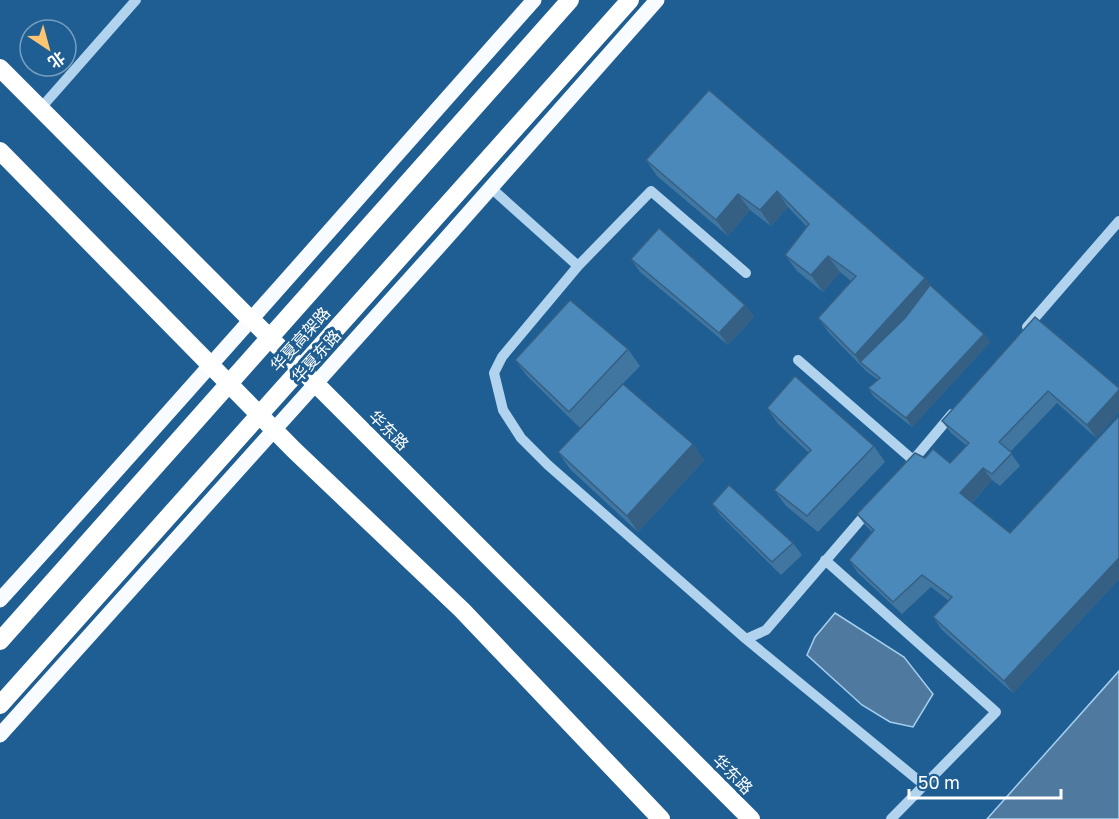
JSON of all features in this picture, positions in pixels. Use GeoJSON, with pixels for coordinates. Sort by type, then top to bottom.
{"type":"FeatureCollection","features":[{"type":"Feature","properties":{"kind":"highway","name":"华夏高架路"},"geometry":{"type":"LineString","coordinates":[[0,641],[570,0]]}},
{"type":"Feature","properties":{"kind":"highway","name":"华夏高架路"},"geometry":{"type":"LineString","coordinates":[[0,705],[630,0]]}},
{"type":"Feature","properties":{"kind":"highway","name":"华东路"},"geometry":{"type":"LineString","coordinates":[[0,68],[751,819]]}},
{"type":"Feature","properties":{"kind":"highway"},"geometry":{"type":"LineString","coordinates":[[0,152],[274,430],[462,610],[661,819]]}},
{"type":"Feature","properties":{"kind":"main road"},"geometry":{"type":"LineString","coordinates":[[0,600],[161,423],[210,365],[253,322],[534,0]]}},
{"type":"Feature","properties":{"kind":"main road","name":"华夏东路"},"geometry":{"type":"LineString","coordinates":[[0,735],[657,0]]}},
{"type":"Feature","properties":{"kind":"street"},"geometry":{"type":"LineString","coordinates":[[40,109],[136,0]]}},
{"type":"Feature","properties":{"kind":"street"},"geometry":{"type":"LineString","coordinates":[[490,187],[579,266]]}},
{"type":"Feature","properties":{"kind":"street"},"geometry":{"type":"LineString","coordinates":[[746,273],[651,191],[579,266],[502,357],[494,373],[503,410],[521,438],[548,465],[746,639],[924,785]]}},
{"type":"Feature","properties":{"kind":"street"},"geometry":{"type":"LineString","coordinates":[[1020,336],[1119,221]]}},
{"type":"Feature","properties":{"kind":"street"},"geometry":{"type":"LineString","coordinates":[[798,360],[909,465],[958,407]]}},
{"type":"Feature","properties":{"kind":"street"},"geometry":{"type":"LineString","coordinates":[[746,639],[766,630],[876,502]]}},
{"type":"Feature","properties":{"kind":"street"},"geometry":{"type":"LineString","coordinates":[[825,560],[996,712],[891,819]]}},
{"type":"Feature","properties":{"kind":"water"},"geometry":{"type":"Polygon","coordinates":[[[835,613],[904,657],[933,694],[913,727],[890,722],[862,705],[807,655],[815,637],[835,613]]]}},
{"type":"Feature","properties":{"kind":"water"},"geometry":{"type":"Polygon","coordinates":[[[1119,671],[1119,819],[987,819],[1119,671]]]}},
{"type":"Feature","properties":{"kind":"building"},"geometry":{"type":"Polygon","coordinates":[[[709,90],[925,278],[855,355],[818,318],[856,276],[828,256],[811,275],[785,255],[809,224],[777,191],[760,210],[738,194],[716,220],[646,160],[709,90]]]}},
{"type":"Feature","properties":{"kind":"building"},"geometry":{"type":"Polygon","coordinates":[[[659,228],[745,305],[719,333],[631,259],[659,228]]]}},
{"type":"Feature","properties":{"kind":"building"},"geometry":{"type":"Polygon","coordinates":[[[930,285],[984,334],[906,418],[868,388],[880,378],[860,362],[905,318],[930,285]]]}},
{"type":"Feature","properties":{"kind":"building"},"geometry":{"type":"Polygon","coordinates":[[[570,300],[628,349],[569,412],[515,360],[570,300]]]}},
{"type":"Feature","properties":{"kind":"building"},"geometry":{"type":"Polygon","coordinates":[[[1035,317],[1119,390],[1087,425],[1048,391],[999,442],[1012,453],[992,474],[983,468],[960,493],[1010,533],[1119,416],[1119,558],[1004,681],[933,617],[952,597],[922,575],[893,602],[849,560],[874,530],[857,514],[915,453],[925,458],[933,449],[950,463],[969,443],[942,421],[1035,317]]]}},
{"type":"Feature","properties":{"kind":"building"},"geometry":{"type":"Polygon","coordinates":[[[795,376],[874,446],[807,516],[774,490],[811,450],[767,408],[795,376]]]}},
{"type":"Feature","properties":{"kind":"building"},"geometry":{"type":"Polygon","coordinates":[[[623,384],[693,444],[627,516],[558,452],[623,384]]]}},
{"type":"Feature","properties":{"kind":"building"},"geometry":{"type":"Polygon","coordinates":[[[729,485],[793,543],[772,562],[712,504],[729,485]]]}}]}
